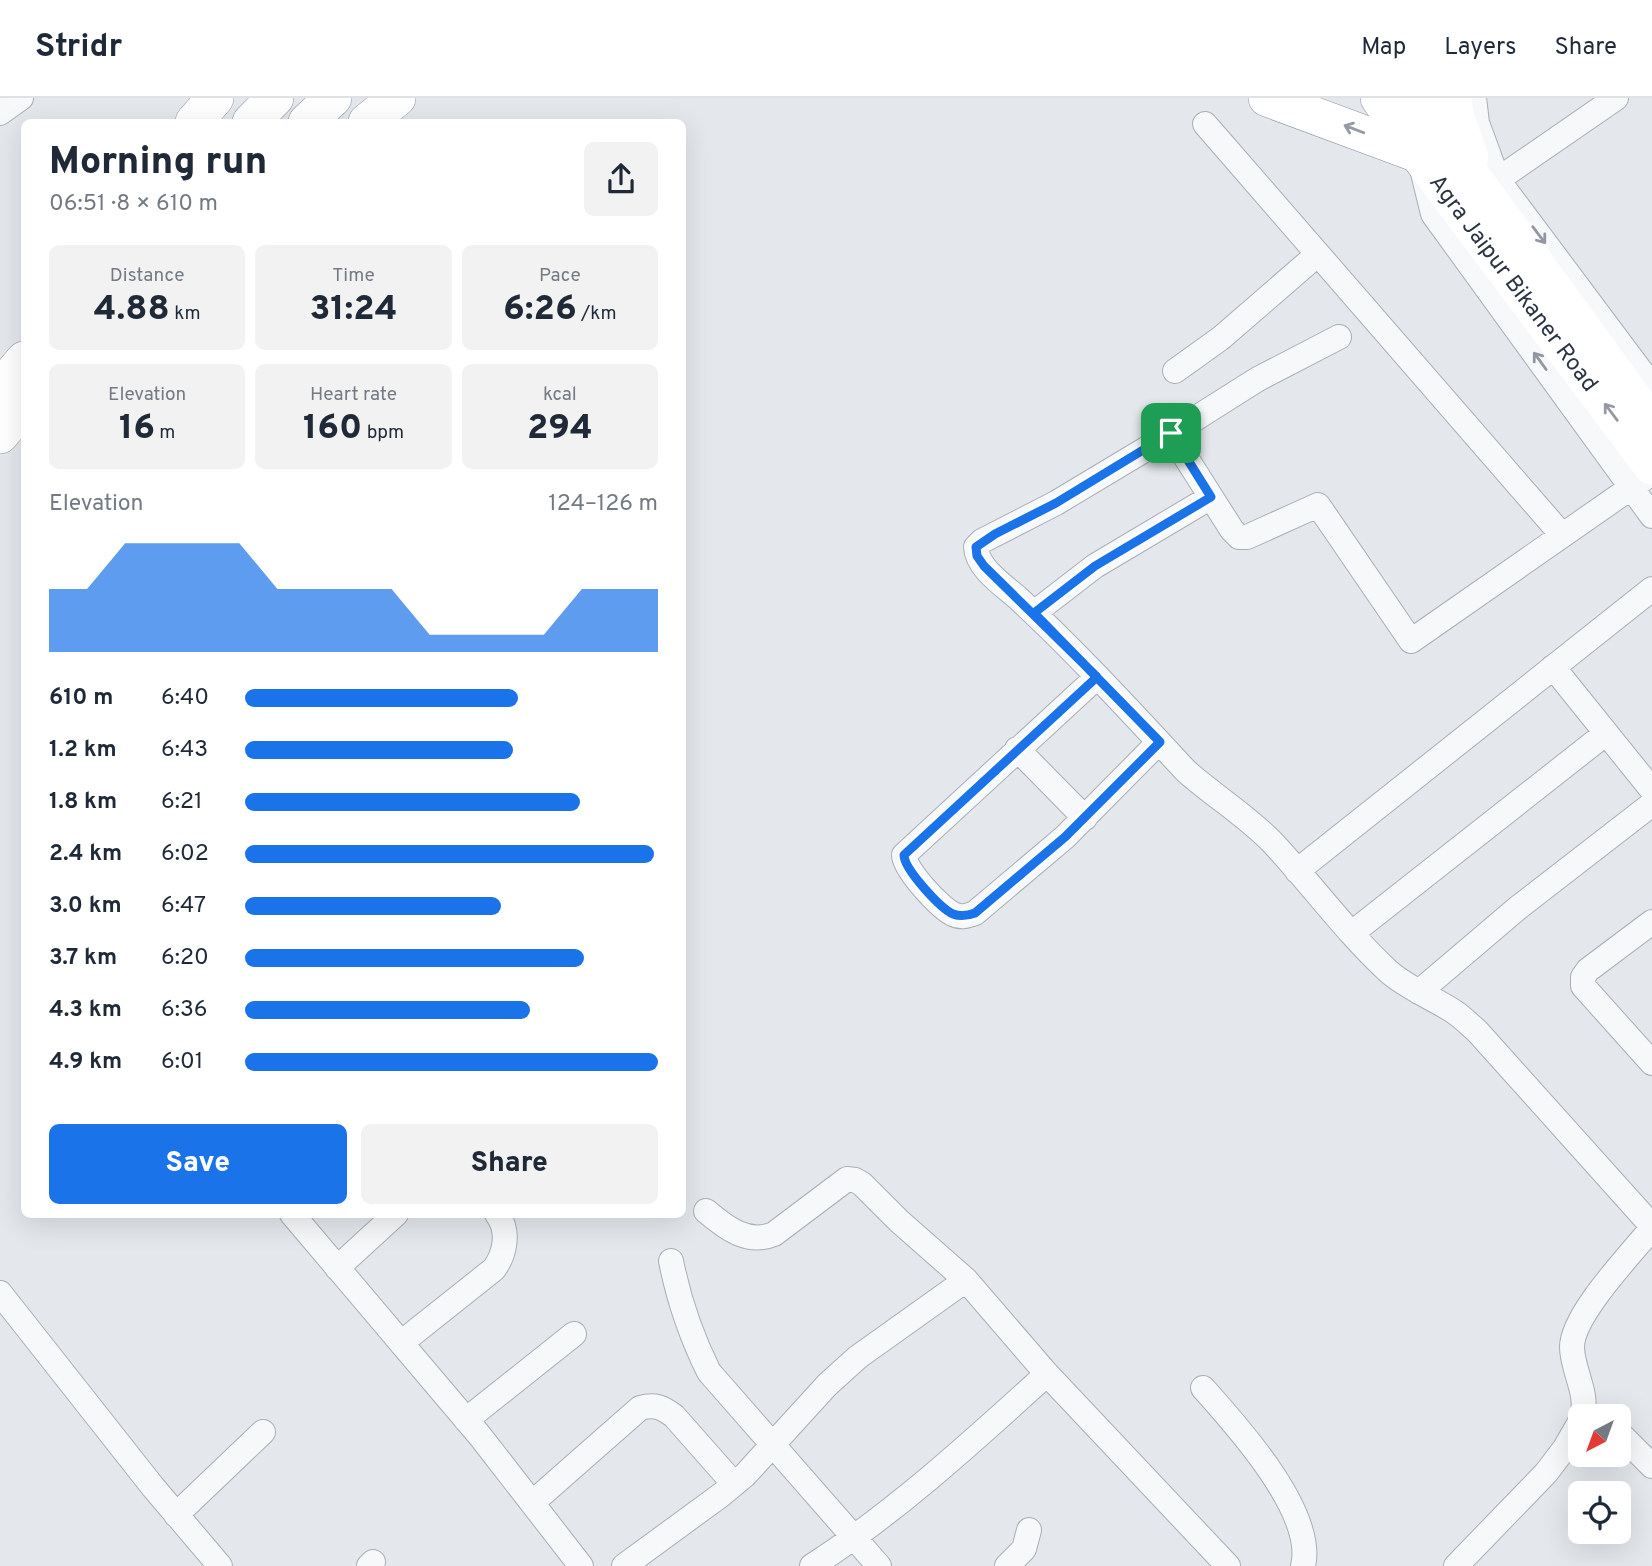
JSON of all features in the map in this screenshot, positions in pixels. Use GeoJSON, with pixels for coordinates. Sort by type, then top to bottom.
{"type":"FeatureCollection","features":[{"type":"Feature","properties":{"kind":"highway"},"geometry":{"type":"LineString","coordinates":[[197,119],[215,98]]}},
{"type":"Feature","properties":{"kind":"highway"},"geometry":{"type":"LineString","coordinates":[[254,119],[275,98]]}},
{"type":"Feature","properties":{"kind":"highway"},"geometry":{"type":"LineString","coordinates":[[310,119],[333,98]]}},
{"type":"Feature","properties":{"kind":"highway"},"geometry":{"type":"LineString","coordinates":[[371,119],[397,98]]}},
{"type":"Feature","properties":{"kind":"highway"},"geometry":{"type":"LineString","coordinates":[[1267,98],[1418,154]]}},
{"type":"Feature","properties":{"kind":"highway","name":"Agra Jaipur Bikaner Road"},"geometry":{"type":"LineString","coordinates":[[1379,98],[1641,476]]}},
{"type":"Feature","properties":{"kind":"highway","name":"Agra Jaipur Bikaner Road"},"geometry":{"type":"LineString","coordinates":[[1415,98],[1490,185],[1652,425]]}},
{"type":"Feature","properties":{"kind":"highway"},"geometry":{"type":"LineString","coordinates":[[1453,98],[1455,116],[1490,185]]}},
{"type":"Feature","properties":{"kind":"highway"},"geometry":{"type":"LineString","coordinates":[[12,414],[21,374]]}},
{"type":"Feature","properties":{"kind":"street"},"geometry":{"type":"LineString","coordinates":[[0,113],[21,98]]}},
{"type":"Feature","properties":{"kind":"street"},"geometry":{"type":"LineString","coordinates":[[1475,98],[1477,123],[1490,185],[1652,386]]}},
{"type":"Feature","properties":{"kind":"street"},"geometry":{"type":"LineString","coordinates":[[1490,185],[1616,98]]}},
{"type":"Feature","properties":{"kind":"street"},"geometry":{"type":"LineString","coordinates":[[1205,124],[1562,535]]}},
{"type":"Feature","properties":{"kind":"street"},"geometry":{"type":"LineString","coordinates":[[1175,371],[1221,338],[1318,254]]}},
{"type":"Feature","properties":{"kind":"street"},"geometry":{"type":"LineString","coordinates":[[1339,337],[1258,379],[1056,503],[989,538],[976,547],[977,556],[1213,794],[1249,820],[1394,976],[1457,1013],[1477,1031],[1652,1227],[1581,1318],[1573,1335],[1574,1362],[1584,1404]]}},
{"type":"Feature","properties":{"kind":"street"},"geometry":{"type":"LineString","coordinates":[[1171,433],[1239,537],[1247,537],[1318,505],[1411,641],[1641,476],[1652,473]]}},
{"type":"Feature","properties":{"kind":"street"},"geometry":{"type":"LineString","coordinates":[[1641,476],[1652,516]]}},
{"type":"Feature","properties":{"kind":"street"},"geometry":{"type":"LineString","coordinates":[[1034,613],[1095,566],[1211,497]]}},
{"type":"Feature","properties":{"kind":"street"},"geometry":{"type":"LineString","coordinates":[[1297,871],[1652,589]]}},
{"type":"Feature","properties":{"kind":"street"},"geometry":{"type":"LineString","coordinates":[[1553,667],[1652,790]]}},
{"type":"Feature","properties":{"kind":"street"},"geometry":{"type":"LineString","coordinates":[[1097,677],[904,855],[909,871],[947,910],[956,915],[975,913],[1085,818],[1160,742]]}},
{"type":"Feature","properties":{"kind":"street"},"geometry":{"type":"LineString","coordinates":[[1352,933],[1605,734]]}},
{"type":"Feature","properties":{"kind":"street"},"geometry":{"type":"LineString","coordinates":[[1017,749],[1085,818]]}},
{"type":"Feature","properties":{"kind":"street"},"geometry":{"type":"LineString","coordinates":[[1419,992],[1519,907],[1652,804]]}},
{"type":"Feature","properties":{"kind":"street"},"geometry":{"type":"LineString","coordinates":[[1651,925],[1588,970],[1583,977],[1583,986],[1652,1063]]}},
{"type":"Feature","properties":{"kind":"street"},"geometry":{"type":"LineString","coordinates":[[706,1211],[734,1233],[764,1238],[774,1234],[840,1183],[855,1180],[966,1280],[1047,1374],[1228,1566]]}},
{"type":"Feature","properties":{"kind":"street"},"geometry":{"type":"LineString","coordinates":[[295,1218],[466,1420],[581,1566]]}},
{"type":"Feature","properties":{"kind":"street"},"geometry":{"type":"LineString","coordinates":[[337,1268],[392,1218]]}},
{"type":"Feature","properties":{"kind":"street"},"geometry":{"type":"LineString","coordinates":[[401,1343],[494,1269],[502,1258],[505,1239],[500,1218]]}},
{"type":"Feature","properties":{"kind":"street"},"geometry":{"type":"LineString","coordinates":[[671,1261],[678,1299],[709,1372],[879,1566]]}},
{"type":"Feature","properties":{"kind":"street"},"geometry":{"type":"LineString","coordinates":[[624,1566],[734,1484],[827,1385],[858,1357],[966,1280]]}},
{"type":"Feature","properties":{"kind":"street"},"geometry":{"type":"LineString","coordinates":[[0,1293],[176,1515],[220,1566]]}},
{"type":"Feature","properties":{"kind":"street"},"geometry":{"type":"LineString","coordinates":[[466,1420],[575,1334]]}},
{"type":"Feature","properties":{"kind":"street"},"geometry":{"type":"LineString","coordinates":[[811,1566],[853,1539],[967,1446],[1047,1374]]}},
{"type":"Feature","properties":{"kind":"street"},"geometry":{"type":"LineString","coordinates":[[1203,1388],[1259,1453],[1293,1511],[1304,1538],[1306,1553],[1303,1566]]}},
{"type":"Feature","properties":{"kind":"street"},"geometry":{"type":"LineString","coordinates":[[532,1503],[640,1408],[652,1405],[663,1408],[674,1416],[734,1484]]}},
{"type":"Feature","properties":{"kind":"street"},"geometry":{"type":"LineString","coordinates":[[176,1515],[263,1432]]}},
{"type":"Feature","properties":{"kind":"street"},"geometry":{"type":"LineString","coordinates":[[1456,1566],[1546,1473],[1568,1443]]}},
{"type":"Feature","properties":{"kind":"street"},"geometry":{"type":"LineString","coordinates":[[1631,1445],[1652,1465]]}},
{"type":"Feature","properties":{"kind":"street"},"geometry":{"type":"LineString","coordinates":[[1007,1566],[1024,1549],[1029,1530]]}},
{"type":"Feature","properties":{"kind":"street"},"geometry":{"type":"LineString","coordinates":[[1483,1540],[1485,1566]]}},
{"type":"Feature","properties":{"kind":"route"},"geometry":{"type":"LineString","coordinates":[[1171,433],[1056,503],[982,541],[976,547],[977,556],[984,566],[1097,677],[904,855],[909,871],[947,910],[956,915],[975,913],[1038,860],[1085,818],[1160,742],[1097,677],[1034,613],[1095,566],[1211,497],[1171,433]]}}]}
